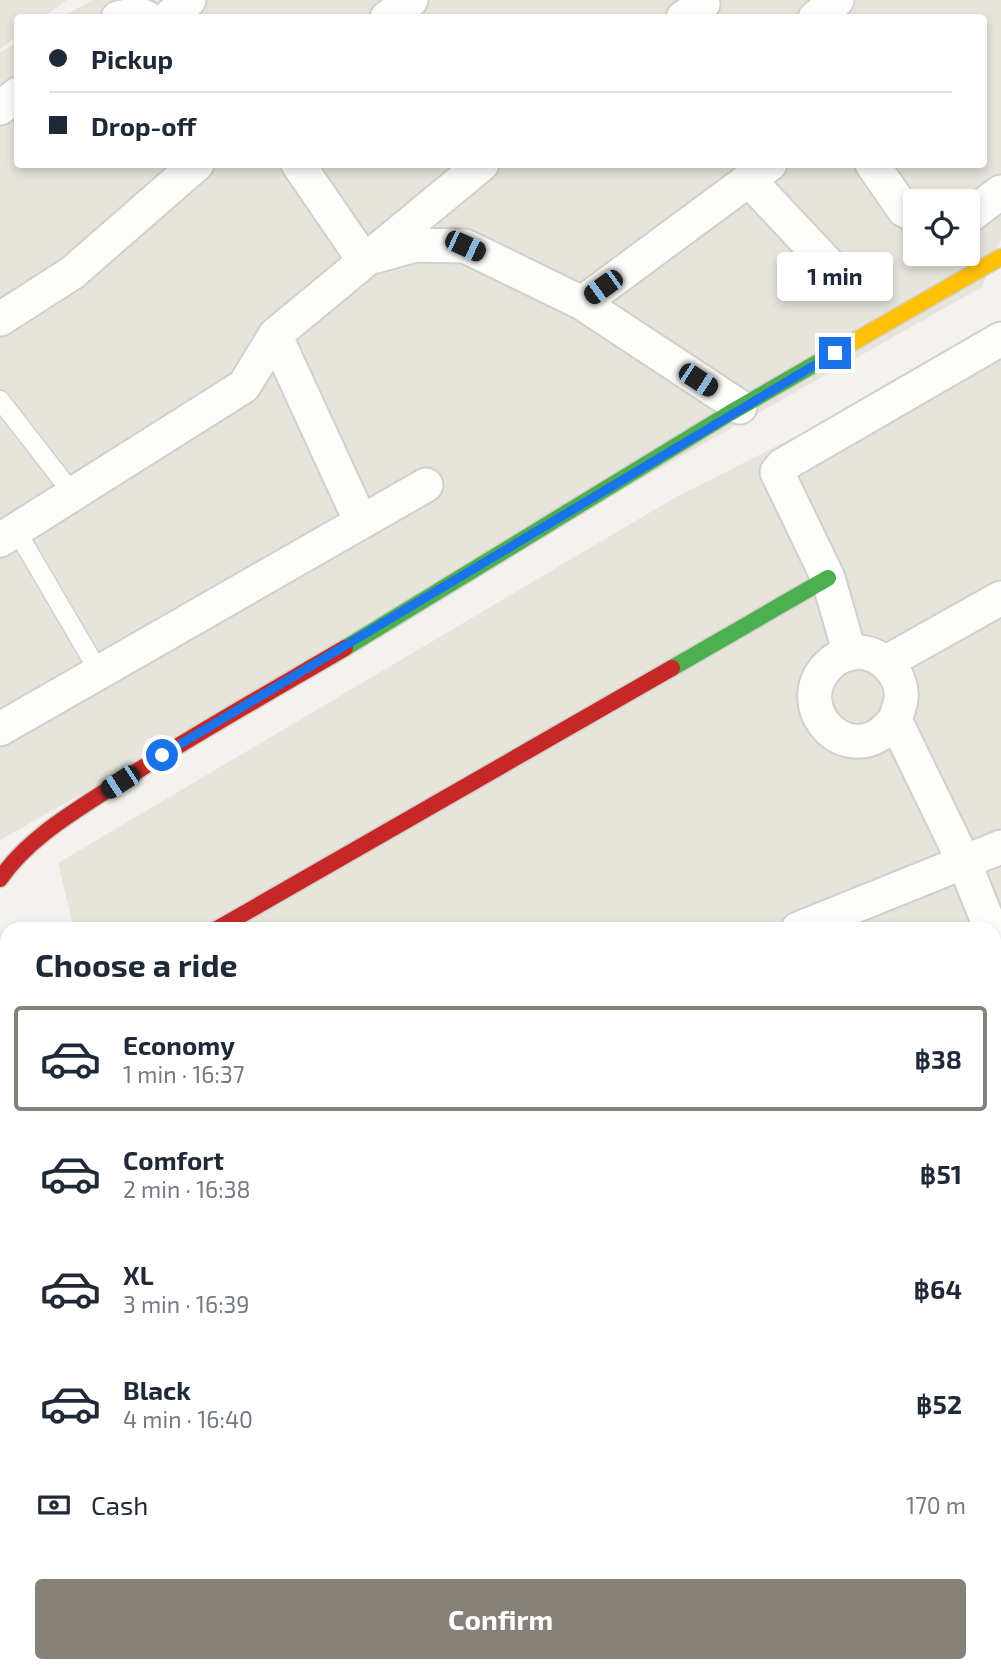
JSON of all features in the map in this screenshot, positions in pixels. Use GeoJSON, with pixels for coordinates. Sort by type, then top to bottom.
{"type":"FeatureCollection","features":[{"type":"Feature","properties":{"kind":"street"},"geometry":{"type":"LineString","coordinates":[[173,14],[189,0]]}},
{"type":"Feature","properties":{"kind":"street"},"geometry":{"type":"LineString","coordinates":[[392,14],[411,0]]}},
{"type":"Feature","properties":{"kind":"street"},"geometry":{"type":"LineString","coordinates":[[820,14],[838,0]]}},
{"type":"Feature","properties":{"kind":"street"},"geometry":{"type":"LineString","coordinates":[[0,108],[14,97]]}},
{"type":"Feature","properties":{"kind":"street"},"geometry":{"type":"LineString","coordinates":[[0,319],[72,273],[192,168]]}},
{"type":"Feature","properties":{"kind":"street"},"geometry":{"type":"LineString","coordinates":[[301,168],[363,259]]}},
{"type":"Feature","properties":{"kind":"street"},"geometry":{"type":"LineString","coordinates":[[8,535],[244,386],[275,335],[363,259],[477,168]]}},
{"type":"Feature","properties":{"kind":"street"},"geometry":{"type":"LineString","coordinates":[[875,168],[903,209]]}},
{"type":"Feature","properties":{"kind":"street"},"geometry":{"type":"LineString","coordinates":[[582,303],[760,172],[842,279]]}},
{"type":"Feature","properties":{"kind":"street"},"geometry":{"type":"LineString","coordinates":[[980,208],[1001,191]]}},
{"type":"Feature","properties":{"kind":"street"},"geometry":{"type":"LineString","coordinates":[[363,259],[415,245],[465,246],[582,303],[740,407]]}},
{"type":"Feature","properties":{"kind":"street"},"geometry":{"type":"LineString","coordinates":[[0,879],[12,860],[57,823],[162,755],[387,622],[740,407],[1001,257]]}},
{"type":"Feature","properties":{"kind":"street"},"geometry":{"type":"LineString","coordinates":[[275,335],[361,522]]}},
{"type":"Feature","properties":{"kind":"street"},"geometry":{"type":"LineString","coordinates":[[850,654],[828,578],[778,479],[777,472],[783,465],[1001,339]]}},
{"type":"Feature","properties":{"kind":"street"},"geometry":{"type":"LineString","coordinates":[[0,729],[426,485]]}},
{"type":"Feature","properties":{"kind":"street"},"geometry":{"type":"LineString","coordinates":[[229,922],[828,578]]}},
{"type":"Feature","properties":{"kind":"street"},"geometry":{"type":"LineString","coordinates":[[885,663],[1001,598]]}},
{"type":"Feature","properties":{"kind":"street"},"geometry":{"type":"LineString","coordinates":[[859,652],[881,658],[897,676],[901,698],[895,720],[878,736],[855,740],[834,734],[818,717],[813,694],[820,673],[837,657],[850,654],[859,652]]}},
{"type":"Feature","properties":{"kind":"street"},"geometry":{"type":"LineString","coordinates":[[895,720],[964,862],[988,922]]}},
{"type":"Feature","properties":{"kind":"street"},"geometry":{"type":"LineString","coordinates":[[815,922],[1001,847]]}},
{"type":"Feature","properties":{"kind":"lane"},"geometry":{"type":"LineString","coordinates":[[0,400],[73,494]]}},
{"type":"Feature","properties":{"kind":"lane"},"geometry":{"type":"LineString","coordinates":[[8,535],[100,672]]}},
{"type":"Feature","properties":{"kind":"shaded area"},"geometry":{"type":"Polygon","coordinates":[[[0,0],[67,0],[47,14],[14,14],[14,38],[0,49],[0,0]]]}},
{"type":"Feature","properties":{"kind":"shaded area"},"geometry":{"type":"Polygon","coordinates":[[[93,0],[1001,0],[1001,239],[982,287],[0,840],[0,52],[14,45],[14,168],[987,168],[987,14],[67,14],[93,0]]]}},
{"type":"Feature","properties":{"kind":"shaded area"},"geometry":{"type":"Polygon","coordinates":[[[1001,333],[1001,922],[72,922],[58,863],[676,497],[1001,333]]]}},
{"type":"Feature","properties":{"kind":"traffic: fast"},"geometry":{"type":"LineString","coordinates":[[345,648],[730,413],[848,345]]}},
{"type":"Feature","properties":{"kind":"traffic: fast"},"geometry":{"type":"LineString","coordinates":[[672,668],[828,578]]}},
{"type":"Feature","properties":{"kind":"traffic: slow"},"geometry":{"type":"LineString","coordinates":[[848,345],[1001,257]]}},
{"type":"Feature","properties":{"kind":"traffic: jam"},"geometry":{"type":"LineString","coordinates":[[0,879],[11,864],[38,838],[68,816],[172,750],[345,648]]}},
{"type":"Feature","properties":{"kind":"traffic: jam"},"geometry":{"type":"LineString","coordinates":[[229,922],[672,668]]}},
{"type":"Feature","properties":{"kind":"route"},"geometry":{"type":"LineString","coordinates":[[162,755],[387,622],[730,413],[835,353]]}}]}
